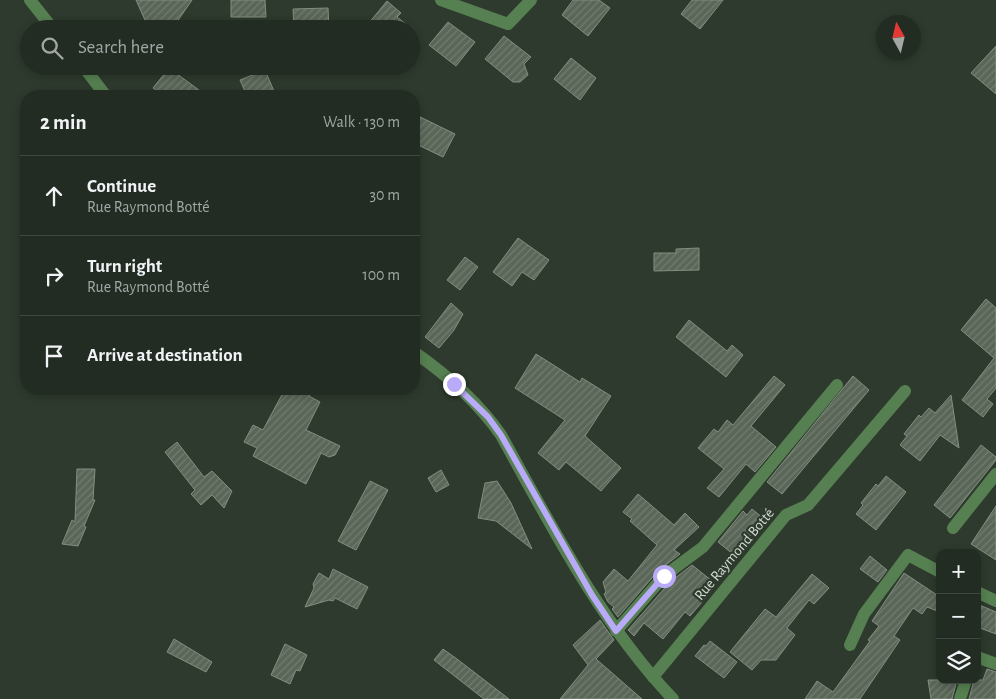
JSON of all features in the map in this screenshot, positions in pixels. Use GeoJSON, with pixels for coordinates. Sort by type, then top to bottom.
{"type":"FeatureCollection","features":[{"type":"Feature","properties":{"kind":"street"},"geometry":{"type":"LineString","coordinates":[[30,0],[46,20]]}},
{"type":"Feature","properties":{"kind":"street"},"geometry":{"type":"LineString","coordinates":[[441,0],[508,24],[531,0]]}},
{"type":"Feature","properties":{"kind":"street"},"geometry":{"type":"LineString","coordinates":[[90,75],[101,90]]}},
{"type":"Feature","properties":{"kind":"street"},"geometry":{"type":"LineString","coordinates":[[420,356],[432,364],[488,417],[501,435],[592,595],[616,631],[673,699]]}},
{"type":"Feature","properties":{"kind":"street","name":"Rue Raymond Botté"},"geometry":{"type":"LineString","coordinates":[[616,631],[664,576],[703,547],[837,385]]}},
{"type":"Feature","properties":{"kind":"street","name":"Rue Raymond Botté"},"geometry":{"type":"LineString","coordinates":[[653,677],[786,515],[808,505],[905,391]]}},
{"type":"Feature","properties":{"kind":"street"},"geometry":{"type":"LineString","coordinates":[[953,528],[996,474]]}},
{"type":"Feature","properties":{"kind":"street"},"geometry":{"type":"LineString","coordinates":[[850,645],[864,614],[908,555],[936,570]]}},
{"type":"Feature","properties":{"kind":"street"},"geometry":{"type":"LineString","coordinates":[[981,594],[996,602]]}},
{"type":"Feature","properties":{"kind":"street"},"geometry":{"type":"LineString","coordinates":[[981,658],[996,664]]}},
{"type":"Feature","properties":{"kind":"street"},"geometry":{"type":"LineString","coordinates":[[960,699],[965,684]]}},
{"type":"Feature","properties":{"kind":"building"},"geometry":{"type":"Polygon","coordinates":[[[136,0],[192,0],[178,20],[145,20],[136,0]]]}},
{"type":"Feature","properties":{"kind":"building"},"geometry":{"type":"Polygon","coordinates":[[[231,0],[265,0],[266,17],[231,17],[231,0]]]}},
{"type":"Feature","properties":{"kind":"building"},"geometry":{"type":"Polygon","coordinates":[[[573,0],[599,0],[610,8],[588,36],[562,15],[573,0]]]}},
{"type":"Feature","properties":{"kind":"building"},"geometry":{"type":"Polygon","coordinates":[[[692,0],[723,0],[700,29],[681,14],[692,0]]]}},
{"type":"Feature","properties":{"kind":"building"},"geometry":{"type":"Polygon","coordinates":[[[387,1],[401,13],[397,17],[401,20],[371,20],[387,1]]]}},
{"type":"Feature","properties":{"kind":"building"},"geometry":{"type":"Polygon","coordinates":[[[328,8],[329,20],[294,20],[293,9],[328,8]]]}},
{"type":"Feature","properties":{"kind":"building"},"geometry":{"type":"Polygon","coordinates":[[[448,22],[475,42],[456,66],[429,45],[448,22]]]}},
{"type":"Feature","properties":{"kind":"building"},"geometry":{"type":"Polygon","coordinates":[[[504,36],[531,57],[524,64],[528,75],[520,82],[513,82],[485,59],[504,36]]]}},
{"type":"Feature","properties":{"kind":"building"},"geometry":{"type":"Polygon","coordinates":[[[996,46],[996,94],[971,73],[996,46]]]}},
{"type":"Feature","properties":{"kind":"building"},"geometry":{"type":"Polygon","coordinates":[[[571,58],[596,78],[580,100],[554,79],[571,58]]]}},
{"type":"Feature","properties":{"kind":"building"},"geometry":{"type":"Polygon","coordinates":[[[163,75],[178,75],[199,90],[156,90],[153,88],[163,75]]]}},
{"type":"Feature","properties":{"kind":"building"},"geometry":{"type":"Polygon","coordinates":[[[252,75],[267,75],[273,90],[244,90],[240,80],[252,75]]]}},
{"type":"Feature","properties":{"kind":"building"},"geometry":{"type":"Polygon","coordinates":[[[420,117],[455,134],[443,157],[420,146],[420,117]]]}},
{"type":"Feature","properties":{"kind":"building"},"geometry":{"type":"Polygon","coordinates":[[[518,238],[549,260],[534,280],[522,272],[512,286],[493,272],[518,238]]]}},
{"type":"Feature","properties":{"kind":"building"},"geometry":{"type":"Polygon","coordinates":[[[699,248],[699,270],[654,271],[654,253],[676,253],[676,249],[699,248]]]}},
{"type":"Feature","properties":{"kind":"building"},"geometry":{"type":"Polygon","coordinates":[[[465,257],[478,267],[460,290],[447,280],[465,257]]]}},
{"type":"Feature","properties":{"kind":"building"},"geometry":{"type":"Polygon","coordinates":[[[986,299],[996,308],[996,388],[987,399],[993,404],[983,417],[962,400],[994,358],[961,330],[986,299]]]}},
{"type":"Feature","properties":{"kind":"building"},"geometry":{"type":"Polygon","coordinates":[[[451,303],[463,314],[454,330],[439,348],[425,337],[451,303]]]}},
{"type":"Feature","properties":{"kind":"building"},"geometry":{"type":"Polygon","coordinates":[[[689,320],[727,351],[732,345],[743,355],[726,377],[676,337],[689,320]]]}},
{"type":"Feature","properties":{"kind":"building"},"geometry":{"type":"Polygon","coordinates":[[[536,354],[580,382],[582,378],[611,396],[585,436],[621,468],[601,491],[566,462],[559,470],[538,453],[565,420],[515,388],[536,354]]]}},
{"type":"Feature","properties":{"kind":"building"},"geometry":{"type":"Polygon","coordinates":[[[774,376],[785,385],[751,426],[776,447],[755,472],[746,464],[719,497],[707,488],[724,469],[698,448],[714,429],[718,432],[727,420],[733,425],[774,376]]]}},
{"type":"Feature","properties":{"kind":"building"},"geometry":{"type":"Polygon","coordinates":[[[853,376],[869,390],[782,494],[767,482],[853,376]]]}},
{"type":"Feature","properties":{"kind":"building"},"geometry":{"type":"Polygon","coordinates":[[[282,395],[310,395],[320,402],[306,430],[340,446],[335,455],[329,457],[321,453],[306,484],[253,456],[257,448],[244,442],[253,425],[263,430],[282,395]]]}},
{"type":"Feature","properties":{"kind":"building"},"geometry":{"type":"Polygon","coordinates":[[[951,395],[959,448],[940,435],[920,461],[900,445],[907,436],[904,434],[919,415],[921,417],[929,408],[935,413],[951,395]]]}},
{"type":"Feature","properties":{"kind":"building"},"geometry":{"type":"Polygon","coordinates":[[[177,442],[204,477],[212,471],[232,491],[224,508],[212,495],[201,505],[191,494],[195,490],[165,452],[177,442]]]}},
{"type":"Feature","properties":{"kind":"building"},"geometry":{"type":"Polygon","coordinates":[[[981,445],[996,457],[996,460],[950,518],[934,505],[981,445]]]}},
{"type":"Feature","properties":{"kind":"building"},"geometry":{"type":"Polygon","coordinates":[[[77,469],[95,469],[93,500],[95,500],[78,546],[62,544],[72,520],[75,522],[77,469]]]}},
{"type":"Feature","properties":{"kind":"building"},"geometry":{"type":"Polygon","coordinates":[[[441,470],[449,485],[436,492],[428,478],[441,470]]]}},
{"type":"Feature","properties":{"kind":"building"},"geometry":{"type":"Polygon","coordinates":[[[886,476],[906,492],[876,530],[856,514],[863,505],[861,503],[876,484],[878,486],[886,476]]]}},
{"type":"Feature","properties":{"kind":"building"},"geometry":{"type":"Polygon","coordinates":[[[370,481],[388,490],[356,550],[338,541],[370,481]]]}},
{"type":"Feature","properties":{"kind":"building"},"geometry":{"type":"Polygon","coordinates":[[[497,481],[511,503],[532,549],[496,521],[478,518],[485,483],[497,481]]]}},
{"type":"Feature","properties":{"kind":"building"},"geometry":{"type":"Polygon","coordinates":[[[638,494],[674,525],[685,513],[699,527],[674,550],[680,554],[658,571],[618,617],[612,609],[614,607],[608,602],[604,594],[606,592],[603,582],[614,569],[628,581],[657,545],[630,521],[632,519],[623,512],[638,494]]]}},
{"type":"Feature","properties":{"kind":"building"},"geometry":{"type":"Polygon","coordinates":[[[996,506],[996,560],[971,544],[996,506]]]}},
{"type":"Feature","properties":{"kind":"building"},"geometry":{"type":"Polygon","coordinates":[[[752,509],[764,519],[734,555],[718,542],[743,511],[747,515],[752,509]]]}},
{"type":"Feature","properties":{"kind":"building"},"geometry":{"type":"Polygon","coordinates":[[[870,556],[887,570],[878,582],[860,569],[870,556]]]}},
{"type":"Feature","properties":{"kind":"building"},"geometry":{"type":"Polygon","coordinates":[[[692,565],[716,584],[709,594],[690,616],[685,612],[663,639],[644,623],[634,636],[628,630],[670,582],[692,565]]]}},
{"type":"Feature","properties":{"kind":"building"},"geometry":{"type":"Polygon","coordinates":[[[333,569],[368,587],[357,609],[335,598],[333,601],[329,600],[305,607],[319,573],[329,579],[333,569]]]}},
{"type":"Feature","properties":{"kind":"building"},"geometry":{"type":"Polygon","coordinates":[[[904,573],[936,594],[936,610],[927,607],[922,614],[913,608],[894,636],[900,640],[860,699],[805,699],[817,681],[833,692],[879,626],[872,621],[904,573]]]}},
{"type":"Feature","properties":{"kind":"building"},"geometry":{"type":"Polygon","coordinates":[[[812,574],[829,588],[814,604],[809,600],[787,628],[795,635],[776,660],[761,660],[752,670],[730,652],[765,609],[776,617],[812,574]]]}},
{"type":"Feature","properties":{"kind":"building"},"geometry":{"type":"Polygon","coordinates":[[[981,606],[996,612],[996,634],[981,628],[981,606]]]}},
{"type":"Feature","properties":{"kind":"building"},"geometry":{"type":"Polygon","coordinates":[[[600,620],[614,640],[596,659],[642,699],[560,699],[588,665],[573,645],[600,620]]]}},
{"type":"Feature","properties":{"kind":"building"},"geometry":{"type":"Polygon","coordinates":[[[174,639],[212,662],[206,672],[167,652],[174,639]]]}},
{"type":"Feature","properties":{"kind":"building"},"geometry":{"type":"Polygon","coordinates":[[[710,641],[737,662],[724,678],[695,656],[710,641]]]}},
{"type":"Feature","properties":{"kind":"building"},"geometry":{"type":"Polygon","coordinates":[[[285,644],[307,655],[300,671],[296,670],[290,684],[271,675],[285,644]]]}},
{"type":"Feature","properties":{"kind":"building"},"geometry":{"type":"Polygon","coordinates":[[[443,649],[509,699],[484,699],[434,660],[443,649]]]}},
{"type":"Feature","properties":{"kind":"building"},"geometry":{"type":"Polygon","coordinates":[[[987,669],[996,672],[996,699],[969,699],[973,684],[981,684],[981,680],[983,680],[987,669]]]}},
{"type":"Feature","properties":{"kind":"building"},"geometry":{"type":"Polygon","coordinates":[[[928,680],[936,680],[936,684],[956,684],[952,699],[931,699],[928,680]]]}},
{"type":"Feature","properties":{"kind":"route"},"geometry":{"type":"LineString","coordinates":[[454,384],[488,417],[501,435],[592,595],[616,631],[664,576]]}}]}
